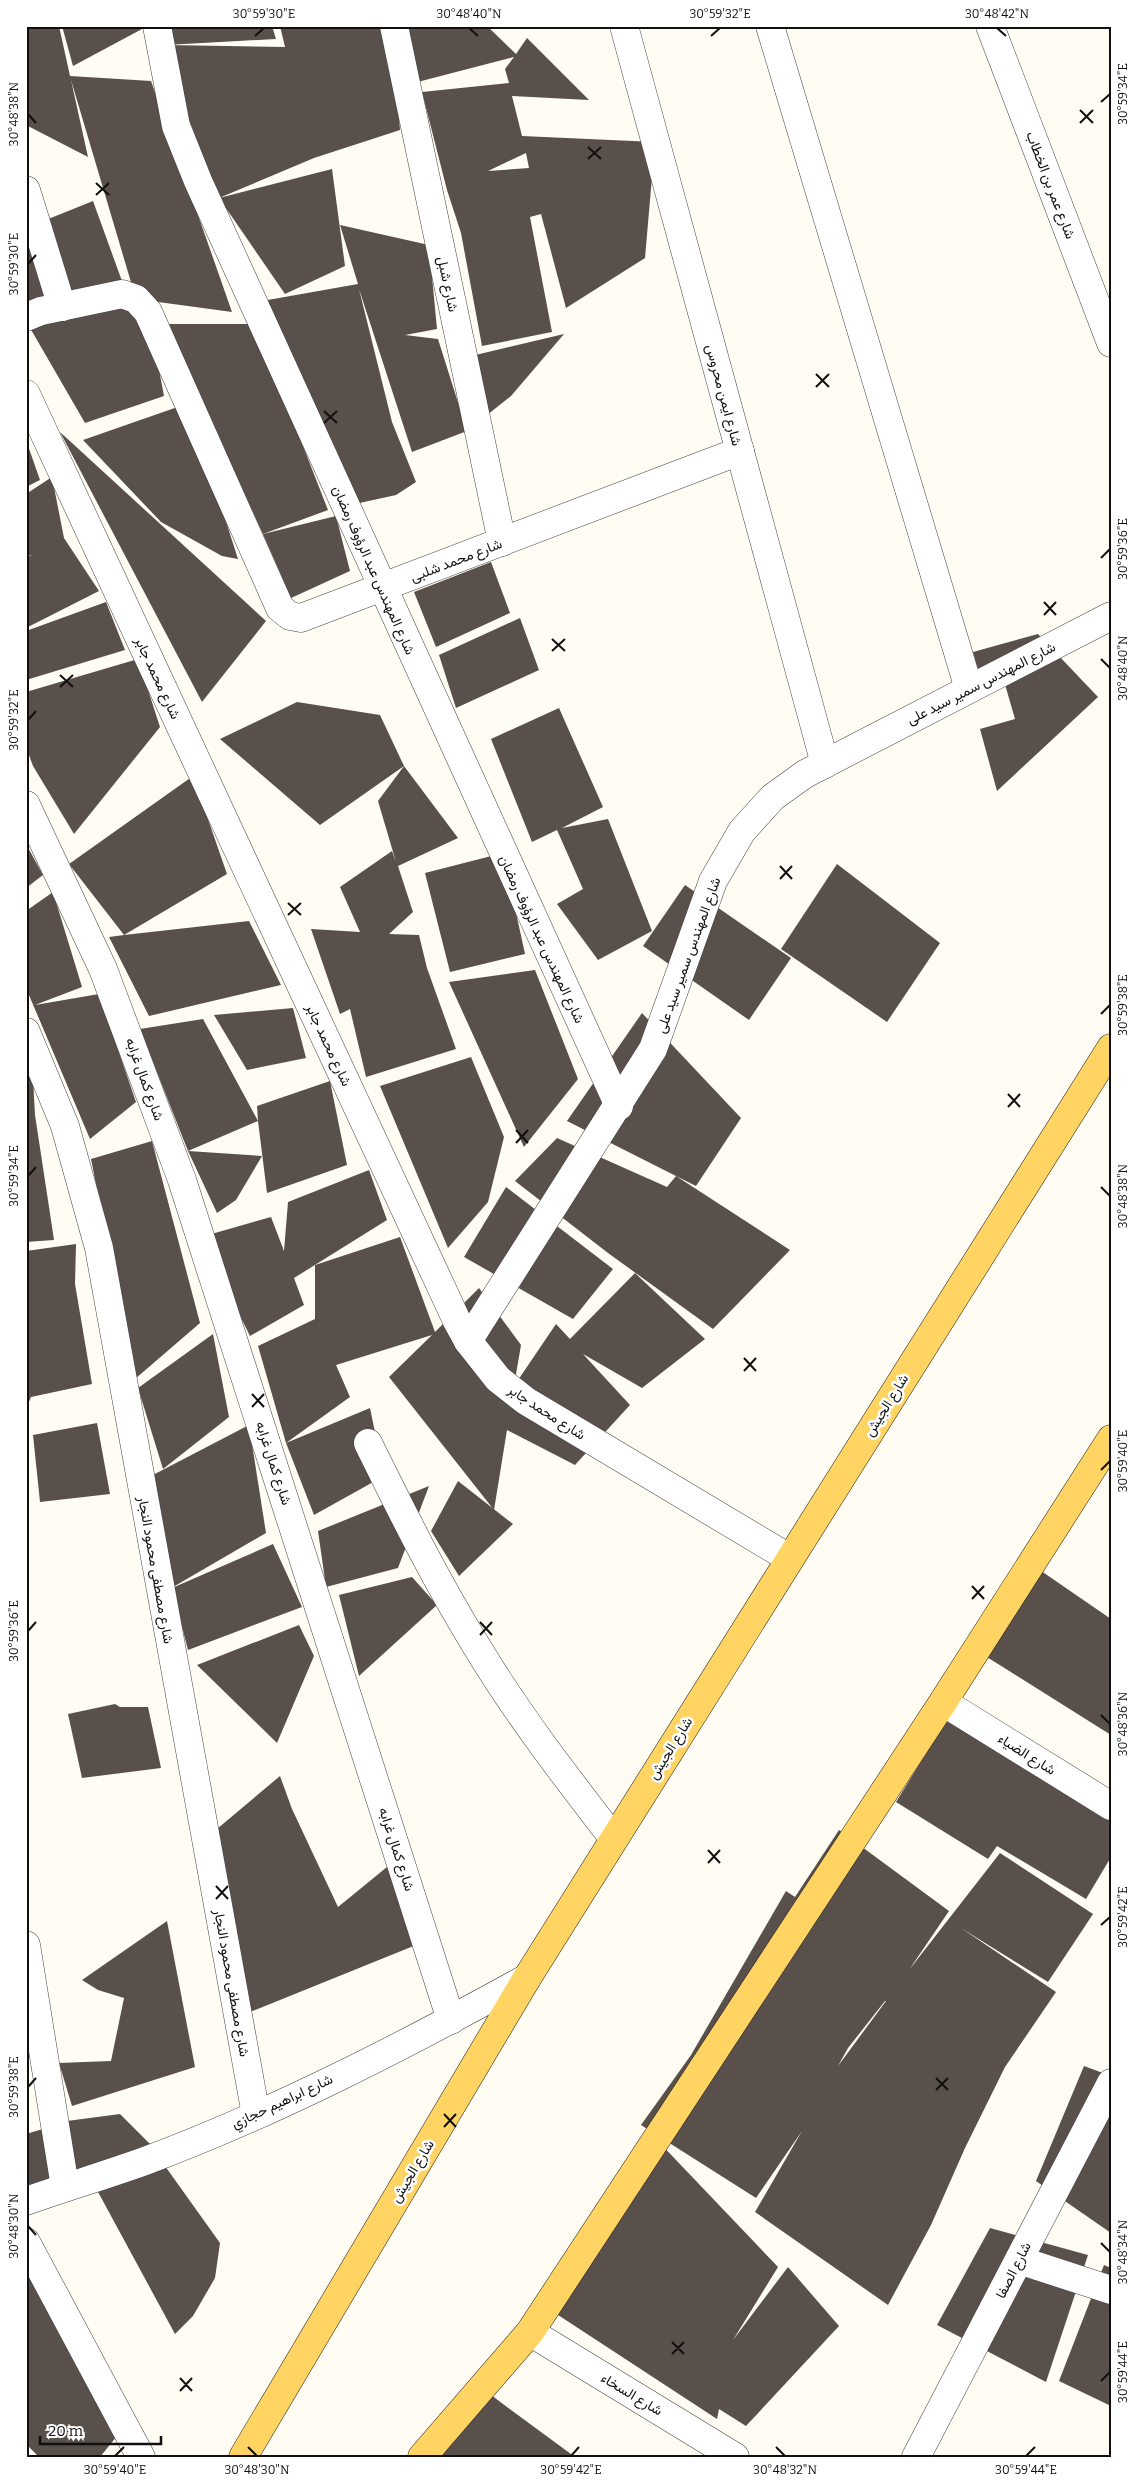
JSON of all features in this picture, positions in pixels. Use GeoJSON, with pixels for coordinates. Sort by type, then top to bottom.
{"type":"FeatureCollection","features":[{"type":"Feature","properties":{"kind":"main road","name":"شارع الجيش"},"geometry":{"type":"LineString","coordinates":[[244,2457],[527,1978],[1111,1048]]}},
{"type":"Feature","properties":{"kind":"main road"},"geometry":{"type":"LineString","coordinates":[[422,2457],[530,2332],[943,1702],[1111,1439]]}},
{"type":"Feature","properties":{"kind":"street","name":"شارع المهندس عبد الرؤوف رمضان"},"geometry":{"type":"LineString","coordinates":[[157,26],[176,126],[190,163],[618,1106]]}},
{"type":"Feature","properties":{"kind":"street","name":"شارع شبل"},"geometry":{"type":"LineString","coordinates":[[394,26],[502,542]]}},
{"type":"Feature","properties":{"kind":"street","name":"شارع ايمن محروس"},"geometry":{"type":"LineString","coordinates":[[624,26],[825,764]]}},
{"type":"Feature","properties":{"kind":"street"},"geometry":{"type":"LineString","coordinates":[[770,26],[969,689]]}},
{"type":"Feature","properties":{"kind":"street","name":"شارع عمر بن الخطاب"},"geometry":{"type":"LineString","coordinates":[[990,26],[1111,343]]}},
{"type":"Feature","properties":{"kind":"street"},"geometry":{"type":"LineString","coordinates":[[26,190],[62,307],[26,317]]}},
{"type":"Feature","properties":{"kind":"street","name":"شارع محمد شلبى"},"geometry":{"type":"LineString","coordinates":[[62,307],[122,294],[136,299],[148,312],[280,608],[290,616],[301,618],[740,451]]}},
{"type":"Feature","properties":{"kind":"street","name":"شارع محمد جابر"},"geometry":{"type":"LineString","coordinates":[[26,394],[456,1321],[468,1341],[498,1379],[526,1401],[789,1558]]}},
{"type":"Feature","properties":{"kind":"street","name":"شارع المهندس سمير سيد على"},"geometry":{"type":"LineString","coordinates":[[468,1341],[653,1049],[713,881],[742,831],[773,798],[805,774],[1111,616]]}},
{"type":"Feature","properties":{"kind":"street","name":"شارع كمال غرابه"},"geometry":{"type":"LineString","coordinates":[[26,805],[103,969],[182,1180],[451,2020]]}},
{"type":"Feature","properties":{"kind":"street","name":"شارع مصطفى محمود النجار"},"geometry":{"type":"LineString","coordinates":[[26,1032],[65,1126],[99,1248],[256,2116]]}},
{"type":"Feature","properties":{"kind":"street"},"geometry":{"type":"LineString","coordinates":[[368,1443],[419,1547],[477,1648],[541,1744],[614,1839]]}},
{"type":"Feature","properties":{"kind":"street","name":"شارع الضياء"},"geometry":{"type":"LineString","coordinates":[[943,1702],[1111,1806]]}},
{"type":"Feature","properties":{"kind":"street"},"geometry":{"type":"LineString","coordinates":[[26,1945],[65,2187]]}},
{"type":"Feature","properties":{"kind":"street","name":"شارع ابراهيم حجازي"},"geometry":{"type":"LineString","coordinates":[[26,2201],[145,2161],[256,2116],[451,2020],[527,1978]]}},
{"type":"Feature","properties":{"kind":"street","name":"شارع الصفا"},"geometry":{"type":"LineString","coordinates":[[916,2457],[1111,2084]]}},
{"type":"Feature","properties":{"kind":"street"},"geometry":{"type":"LineString","coordinates":[[26,2242],[141,2457]]}},
{"type":"Feature","properties":{"kind":"street"},"geometry":{"type":"LineString","coordinates":[[1018,2260],[1111,2290]]}},
{"type":"Feature","properties":{"kind":"street","name":"شارع السخاء"},"geometry":{"type":"LineString","coordinates":[[530,2332],[735,2457]]}},
{"type":"Feature","properties":{"kind":"building"},"geometry":{"type":"Polygon","coordinates":[[[26,26],[59,26],[70,76],[151,81],[232,312],[136,299],[71,80],[88,157],[26,125],[26,26]]]}},
{"type":"Feature","properties":{"kind":"building"},"geometry":{"type":"Polygon","coordinates":[[[62,26],[141,26],[142,29],[73,66],[62,26]]]}},
{"type":"Feature","properties":{"kind":"building"},"geometry":{"type":"Polygon","coordinates":[[[159,26],[272,26],[276,39],[166,45],[285,47],[280,26],[392,26],[400,130],[314,158],[219,198],[160,45],[159,26]]]}},
{"type":"Feature","properties":{"kind":"building"},"geometry":{"type":"Polygon","coordinates":[[[394,26],[487,26],[516,54],[527,38],[589,100],[512,96],[522,136],[655,142],[645,258],[566,308],[541,214],[530,217],[552,332],[482,346],[461,233],[447,190],[422,92],[509,83],[505,69],[514,57],[406,85],[394,26]],[[526,153],[488,171],[529,168],[526,153]]]}},
{"type":"Feature","properties":{"kind":"building"},"geometry":{"type":"Polygon","coordinates":[[[332,169],[345,266],[285,294],[219,198],[332,169]]]}},
{"type":"Feature","properties":{"kind":"building"},"geometry":{"type":"Polygon","coordinates":[[[93,201],[135,317],[148,312],[164,396],[85,423],[26,321],[26,228],[93,201]]]}},
{"type":"Feature","properties":{"kind":"building"},"geometry":{"type":"Polygon","coordinates":[[[340,225],[429,245],[437,329],[405,335],[438,339],[467,431],[412,452],[359,289],[392,422],[416,482],[396,495],[355,504],[262,301],[358,284],[340,225]]]}},
{"type":"Feature","properties":{"kind":"building"},"geometry":{"type":"Polygon","coordinates":[[[169,324],[250,324],[283,395],[328,510],[263,534],[210,421],[169,324]]]}},
{"type":"Feature","properties":{"kind":"building"},"geometry":{"type":"Polygon","coordinates":[[[564,334],[511,396],[477,423],[463,358],[564,334]]]}},
{"type":"Feature","properties":{"kind":"building"},"geometry":{"type":"Polygon","coordinates":[[[189,403],[238,559],[222,556],[161,522],[83,440],[189,403]]]}},
{"type":"Feature","properties":{"kind":"building"},"geometry":{"type":"Polygon","coordinates":[[[60,432],[266,621],[202,702],[60,432]]]}},
{"type":"Feature","properties":{"kind":"building"},"geometry":{"type":"Polygon","coordinates":[[[26,440],[40,480],[26,487],[26,440]]]}},
{"type":"Feature","properties":{"kind":"building"},"geometry":{"type":"Polygon","coordinates":[[[52,477],[64,538],[99,591],[26,628],[26,558],[32,555],[26,557],[26,494],[52,477]]]}},
{"type":"Feature","properties":{"kind":"building"},"geometry":{"type":"Polygon","coordinates":[[[336,516],[350,571],[291,598],[263,534],[336,516]]]}},
{"type":"Feature","properties":{"kind":"building"},"geometry":{"type":"Polygon","coordinates":[[[491,562],[510,613],[436,647],[414,592],[491,562]]]}},
{"type":"Feature","properties":{"kind":"building"},"geometry":{"type":"Polygon","coordinates":[[[106,602],[125,650],[26,680],[26,631],[106,602]]]}},
{"type":"Feature","properties":{"kind":"building"},"geometry":{"type":"Polygon","coordinates":[[[520,618],[539,670],[456,708],[439,655],[520,618]]]}},
{"type":"Feature","properties":{"kind":"building"},"geometry":{"type":"Polygon","coordinates":[[[1038,634],[1098,697],[997,791],[980,729],[1015,719],[1004,681],[983,687],[973,652],[1038,634]]]}},
{"type":"Feature","properties":{"kind":"building"},"geometry":{"type":"Polygon","coordinates":[[[138,659],[160,727],[74,834],[33,766],[26,747],[26,692],[138,659]]]}},
{"type":"Feature","properties":{"kind":"building"},"geometry":{"type":"Polygon","coordinates":[[[297,702],[380,715],[404,766],[320,825],[220,739],[297,702]]]}},
{"type":"Feature","properties":{"kind":"building"},"geometry":{"type":"Polygon","coordinates":[[[559,708],[603,807],[562,828],[608,819],[652,931],[598,960],[557,904],[583,889],[557,830],[532,842],[491,739],[559,708]]]}},
{"type":"Feature","properties":{"kind":"building"},"geometry":{"type":"Polygon","coordinates":[[[404,766],[458,838],[398,866],[413,912],[389,934],[419,935],[427,968],[456,1049],[366,1077],[350,1009],[340,1014],[311,929],[360,932],[340,887],[392,851],[396,862],[378,801],[404,766]]]}},
{"type":"Feature","properties":{"kind":"building"},"geometry":{"type":"Polygon","coordinates":[[[193,776],[227,874],[124,935],[69,864],[193,776]]]}},
{"type":"Feature","properties":{"kind":"building"},"geometry":{"type":"Polygon","coordinates":[[[26,844],[43,875],[26,888],[26,844]]]}},
{"type":"Feature","properties":{"kind":"building"},"geometry":{"type":"Polygon","coordinates":[[[503,853],[525,954],[450,972],[425,873],[503,853]]]}},
{"type":"Feature","properties":{"kind":"building"},"geometry":{"type":"Polygon","coordinates":[[[837,864],[940,943],[887,1022],[781,949],[837,864]]]}},
{"type":"Feature","properties":{"kind":"building"},"geometry":{"type":"Polygon","coordinates":[[[685,885],[791,958],[749,1020],[643,946],[685,885]]]}},
{"type":"Feature","properties":{"kind":"building"},"geometry":{"type":"Polygon","coordinates":[[[53,892],[82,987],[35,1005],[99,994],[136,1102],[90,1139],[26,988],[26,911],[53,892]]]}},
{"type":"Feature","properties":{"kind":"building"},"geometry":{"type":"Polygon","coordinates":[[[249,921],[281,985],[149,1016],[109,937],[249,921]]]}},
{"type":"Feature","properties":{"kind":"building"},"geometry":{"type":"Polygon","coordinates":[[[535,970],[578,1079],[524,1147],[449,982],[535,970]]]}},
{"type":"Feature","properties":{"kind":"building"},"geometry":{"type":"Polygon","coordinates":[[[293,1008],[306,1058],[247,1070],[214,1015],[293,1008]]]}},
{"type":"Feature","properties":{"kind":"building"},"geometry":{"type":"Polygon","coordinates":[[[642,1013],[741,1118],[696,1186],[567,1121],[642,1013]]]}},
{"type":"Feature","properties":{"kind":"building"},"geometry":{"type":"Polygon","coordinates":[[[203,1019],[258,1121],[188,1151],[140,1029],[203,1019]]]}},
{"type":"Feature","properties":{"kind":"building"},"geometry":{"type":"Polygon","coordinates":[[[31,1042],[35,1115],[54,1240],[26,1242],[26,1044],[31,1042]]]}},
{"type":"Feature","properties":{"kind":"building"},"geometry":{"type":"Polygon","coordinates":[[[471,1057],[504,1137],[488,1202],[448,1248],[380,1086],[471,1057]]]}},
{"type":"Feature","properties":{"kind":"building"},"geometry":{"type":"Polygon","coordinates":[[[330,1081],[347,1165],[267,1193],[257,1106],[330,1081]]]}},
{"type":"Feature","properties":{"kind":"building"},"geometry":{"type":"Polygon","coordinates":[[[557,1138],[667,1187],[676,1176],[790,1250],[713,1329],[608,1253],[515,1181],[557,1138]]]}},
{"type":"Feature","properties":{"kind":"building"},"geometry":{"type":"Polygon","coordinates":[[[152,1141],[200,1323],[135,1379],[91,1159],[152,1141]]]}},
{"type":"Feature","properties":{"kind":"building"},"geometry":{"type":"Polygon","coordinates":[[[188,1151],[262,1156],[236,1200],[217,1213],[188,1151]]]}},
{"type":"Feature","properties":{"kind":"building"},"geometry":{"type":"Polygon","coordinates":[[[369,1170],[387,1220],[294,1278],[304,1305],[250,1336],[201,1237],[271,1217],[284,1251],[288,1202],[369,1170]]]}},
{"type":"Feature","properties":{"kind":"building"},"geometry":{"type":"Polygon","coordinates":[[[506,1187],[613,1269],[573,1319],[464,1257],[506,1187]]]}},
{"type":"Feature","properties":{"kind":"building"},"geometry":{"type":"Polygon","coordinates":[[[400,1237],[435,1332],[479,1288],[521,1345],[514,1386],[556,1324],[570,1339],[635,1273],[705,1339],[642,1388],[583,1354],[630,1405],[575,1465],[507,1430],[494,1510],[389,1377],[432,1335],[336,1365],[350,1397],[286,1443],[258,1346],[315,1319],[315,1265],[400,1237]]]}},
{"type":"Feature","properties":{"kind":"building"},"geometry":{"type":"Polygon","coordinates":[[[76,1244],[75,1284],[92,1384],[31,1397],[26,1409],[26,1251],[76,1244]]]}},
{"type":"Feature","properties":{"kind":"building"},"geometry":{"type":"Polygon","coordinates":[[[213,1334],[229,1417],[163,1469],[138,1388],[213,1334]]]}},
{"type":"Feature","properties":{"kind":"building"},"geometry":{"type":"Polygon","coordinates":[[[370,1408],[384,1476],[314,1515],[286,1443],[370,1408]]]}},
{"type":"Feature","properties":{"kind":"building"},"geometry":{"type":"Polygon","coordinates":[[[97,1423],[110,1494],[40,1502],[33,1435],[97,1423]]]}},
{"type":"Feature","properties":{"kind":"building"},"geometry":{"type":"Polygon","coordinates":[[[249,1425],[266,1533],[161,1594],[151,1476],[249,1425]]]}},
{"type":"Feature","properties":{"kind":"building"},"geometry":{"type":"Polygon","coordinates":[[[458,1481],[513,1524],[459,1576],[431,1531],[458,1481]]]}},
{"type":"Feature","properties":{"kind":"building"},"geometry":{"type":"Polygon","coordinates":[[[429,1486],[398,1568],[326,1587],[318,1531],[429,1486]]]}},
{"type":"Feature","properties":{"kind":"building"},"geometry":{"type":"Polygon","coordinates":[[[273,1544],[302,1607],[188,1650],[172,1588],[273,1544]]]}},
{"type":"Feature","properties":{"kind":"building"},"geometry":{"type":"Polygon","coordinates":[[[1031,1564],[1111,1619],[1111,1735],[982,1654],[1031,1564]]]}},
{"type":"Feature","properties":{"kind":"building"},"geometry":{"type":"Polygon","coordinates":[[[412,1577],[437,1605],[359,1676],[339,1595],[412,1577]]]}},
{"type":"Feature","properties":{"kind":"building"},"geometry":{"type":"Polygon","coordinates":[[[299,1625],[314,1656],[277,1743],[197,1665],[299,1625]]]}},
{"type":"Feature","properties":{"kind":"building"},"geometry":{"type":"Polygon","coordinates":[[[115,1704],[120,1707],[148,1707],[161,1768],[82,1778],[68,1714],[115,1704]]]}},
{"type":"Feature","properties":{"kind":"building"},"geometry":{"type":"Polygon","coordinates":[[[951,1713],[1111,1811],[1111,1857],[1086,1899],[997,1846],[988,1859],[896,1802],[951,1713]]]}},
{"type":"Feature","properties":{"kind":"building"},"geometry":{"type":"Polygon","coordinates":[[[280,1776],[292,1809],[338,1907],[387,1867],[416,1945],[250,2012],[205,1839],[280,1776]]]}},
{"type":"Feature","properties":{"kind":"building"},"geometry":{"type":"Polygon","coordinates":[[[839,1830],[949,1911],[909,1970],[1000,1853],[1093,1914],[1048,1982],[961,1928],[1056,1992],[1005,2067],[965,2148],[931,2225],[888,2305],[755,2212],[802,2131],[756,2198],[641,2125],[691,2055],[786,1891],[795,1897],[839,1830]],[[886,2001],[848,2048],[838,2066],[886,2001]]]}},
{"type":"Feature","properties":{"kind":"building"},"geometry":{"type":"Polygon","coordinates":[[[167,1921],[195,2067],[72,2106],[59,2063],[111,2061],[124,1998],[98,1990],[82,1980],[167,1921]]]}},
{"type":"Feature","properties":{"kind":"building"},"geometry":{"type":"Polygon","coordinates":[[[1084,2066],[1111,2076],[1111,2233],[1036,2181],[1084,2066]]]}},
{"type":"Feature","properties":{"kind":"building"},"geometry":{"type":"Polygon","coordinates":[[[120,2114],[153,2147],[74,2172],[67,2121],[120,2114]]]}},
{"type":"Feature","properties":{"kind":"building"},"geometry":{"type":"Polygon","coordinates":[[[43,2129],[63,2177],[26,2189],[26,2134],[43,2129]]]}},
{"type":"Feature","properties":{"kind":"building"},"geometry":{"type":"Polygon","coordinates":[[[656,2139],[778,2267],[733,2340],[788,2267],[839,2326],[746,2426],[719,2409],[717,2419],[555,2313],[656,2139]]]}},
{"type":"Feature","properties":{"kind":"building"},"geometry":{"type":"Polygon","coordinates":[[[165,2166],[220,2243],[215,2278],[193,2316],[175,2334],[91,2179],[165,2166]]]}},
{"type":"Feature","properties":{"kind":"building"},"geometry":{"type":"Polygon","coordinates":[[[990,2228],[1088,2255],[1046,2382],[937,2325],[990,2228]]]}},
{"type":"Feature","properties":{"kind":"building"},"geometry":{"type":"Polygon","coordinates":[[[1104,2265],[1111,2268],[1111,2406],[1059,2381],[1104,2265]]]}},
{"type":"Feature","properties":{"kind":"building"},"geometry":{"type":"Polygon","coordinates":[[[26,2270],[117,2436],[100,2457],[39,2457],[26,2444],[26,2270]]]}},
{"type":"Feature","properties":{"kind":"building"},"geometry":{"type":"Polygon","coordinates":[[[482,2388],[503,2404],[575,2457],[434,2457],[482,2388]]]}}]}
